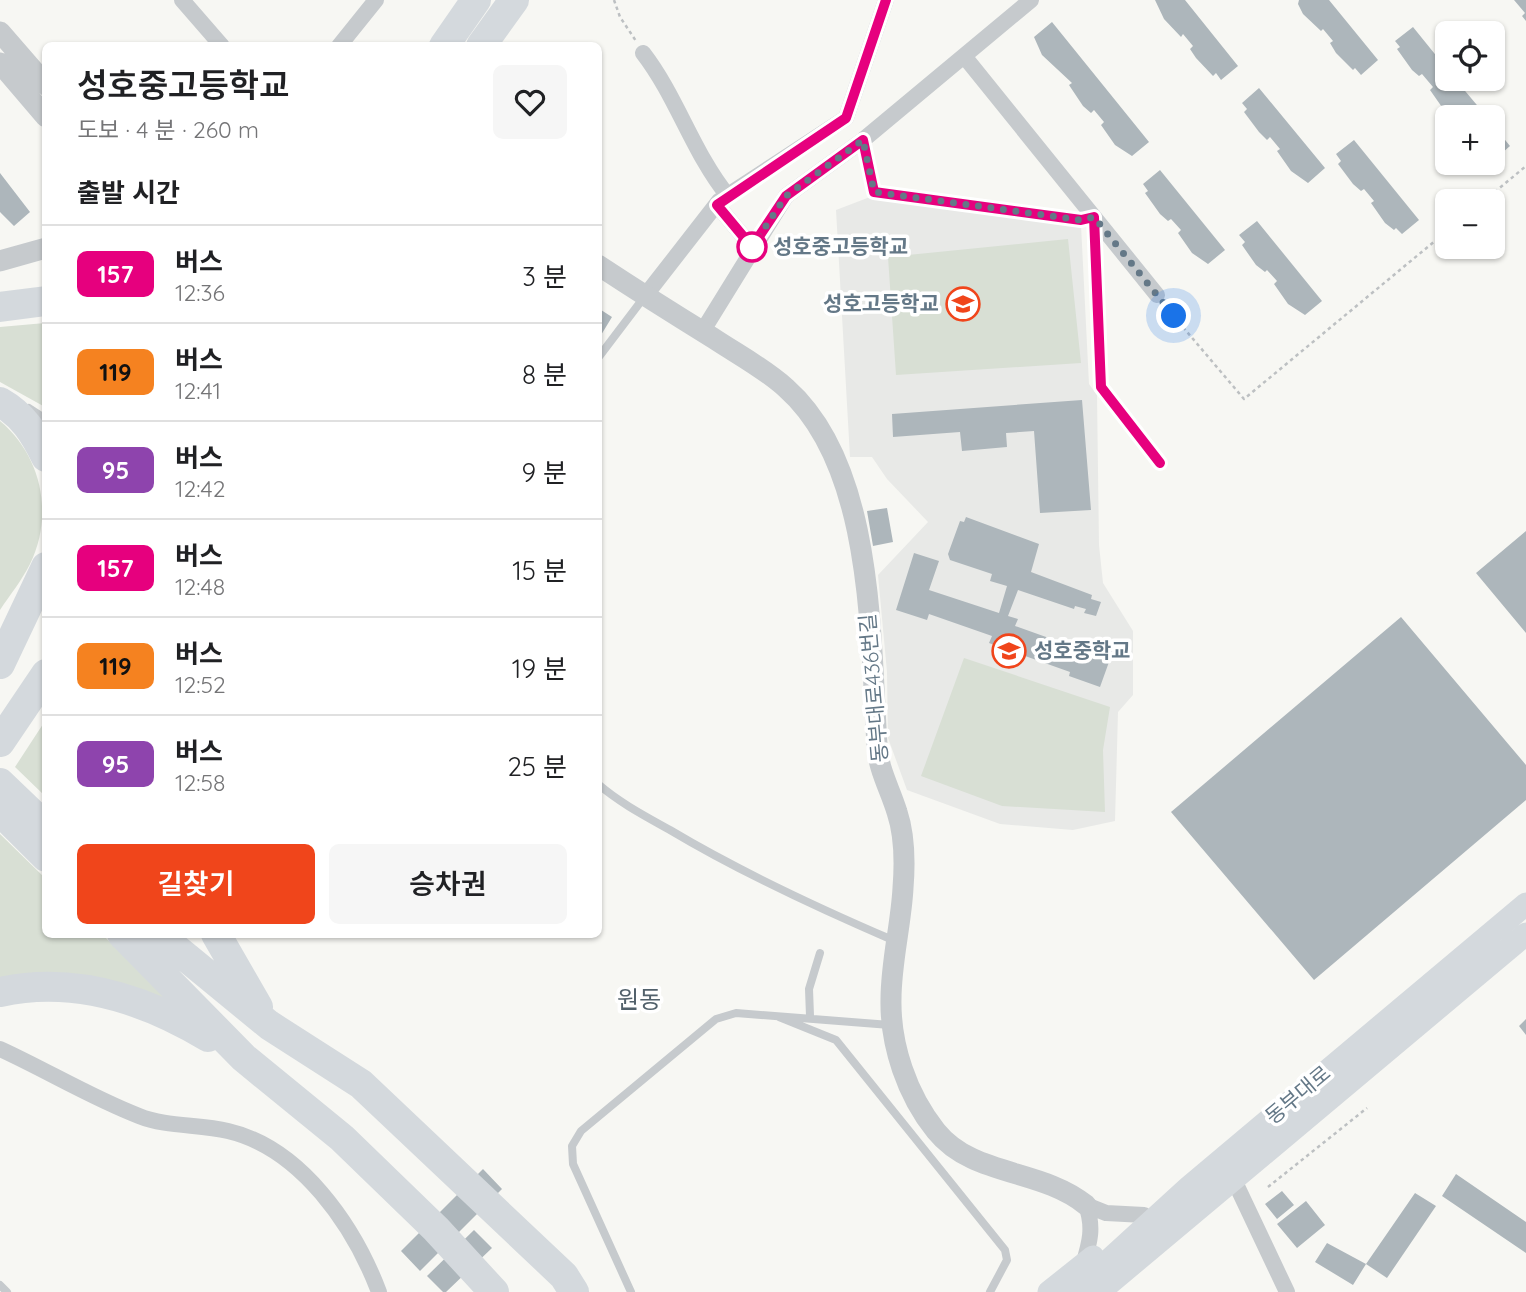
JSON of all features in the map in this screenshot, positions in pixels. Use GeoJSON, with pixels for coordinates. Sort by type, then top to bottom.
{"type":"FeatureCollection","features":[{"type":"Feature","properties":{"kind":"highway"},"geometry":{"type":"LineString","coordinates":[[447,40],[476,0]]}},
{"type":"Feature","properties":{"kind":"highway"},"geometry":{"type":"LineString","coordinates":[[484,42],[514,0]]}},
{"type":"Feature","properties":{"kind":"highway"},"geometry":{"type":"LineString","coordinates":[[0,307],[39,308]]}},
{"type":"Feature","properties":{"kind":"highway"},"geometry":{"type":"LineString","coordinates":[[0,402],[16,411],[33,431],[42,449]]}},
{"type":"Feature","properties":{"kind":"highway"},"geometry":{"type":"LineString","coordinates":[[0,664],[42,575]]}},
{"type":"Feature","properties":{"kind":"highway"},"geometry":{"type":"LineString","coordinates":[[0,674],[42,610]]}},
{"type":"Feature","properties":{"kind":"highway"},"geometry":{"type":"LineString","coordinates":[[4,736],[42,680]]}},
{"type":"Feature","properties":{"kind":"highway"},"geometry":{"type":"LineString","coordinates":[[0,783],[42,823]]}},
{"type":"Feature","properties":{"kind":"highway"},"geometry":{"type":"LineString","coordinates":[[0,811],[42,853]]}},
{"type":"Feature","properties":{"kind":"highway"},"geometry":{"type":"LineString","coordinates":[[126,938],[244,1058],[342,1138],[436,1228],[494,1292]]}},
{"type":"Feature","properties":{"kind":"highway"},"geometry":{"type":"LineString","coordinates":[[163,938],[269,1025],[361,1084],[565,1276],[575,1292]]}},
{"type":"Feature","properties":{"kind":"highway"},"geometry":{"type":"LineString","coordinates":[[218,938],[269,1025]]}},
{"type":"Feature","properties":{"kind":"highway"},"geometry":{"type":"LineString","coordinates":[[0,992],[26,987],[94,989],[169,1014],[244,1058]]}},
{"type":"Feature","properties":{"kind":"main road","name":"동부대로"},"geometry":{"type":"LineString","coordinates":[[1074,1292],[1189,1187],[1526,904]]}},
{"type":"Feature","properties":{"kind":"main road","name":"동부대로"},"geometry":{"type":"LineString","coordinates":[[1099,1292],[1526,934]]}},
{"type":"Feature","properties":{"kind":"main road"},"geometry":{"type":"LineString","coordinates":[[1049,1292],[1144,1215],[1189,1187]]}},
{"type":"Feature","properties":{"kind":"main road","name":"동부대로"},"geometry":{"type":"LineString","coordinates":[[1122,1292],[1177,1229]]}},
{"type":"Feature","properties":{"kind":"street"},"geometry":{"type":"LineString","coordinates":[[182,0],[219,42]]}},
{"type":"Feature","properties":{"kind":"street"},"geometry":{"type":"LineString","coordinates":[[342,42],[376,0]]}},
{"type":"Feature","properties":{"kind":"street"},"geometry":{"type":"LineString","coordinates":[[645,296],[722,200],[846,118],[886,0]]}},
{"type":"Feature","properties":{"kind":"street"},"geometry":{"type":"LineString","coordinates":[[702,331],[786,196],[863,140],[1031,0]]}},
{"type":"Feature","properties":{"kind":"street"},"geometry":{"type":"LineString","coordinates":[[0,32],[42,80]]}},
{"type":"Feature","properties":{"kind":"street"},"geometry":{"type":"LineString","coordinates":[[643,53],[662,78],[715,180],[722,200],[752,247]]}},
{"type":"Feature","properties":{"kind":"street"},"geometry":{"type":"LineString","coordinates":[[964,56],[1157,295]]}},
{"type":"Feature","properties":{"kind":"street"},"geometry":{"type":"LineString","coordinates":[[0,63],[42,112]]}},
{"type":"Feature","properties":{"kind":"street"},"geometry":{"type":"LineString","coordinates":[[846,118],[852,130],[863,140]]}},
{"type":"Feature","properties":{"kind":"street"},"geometry":{"type":"LineString","coordinates":[[0,261],[42,249]]}},
{"type":"Feature","properties":{"kind":"street","name":"동부대로436번길"},"geometry":{"type":"LineString","coordinates":[[602,268],[769,374],[802,404],[827,441],[845,486],[864,586],[879,762],[902,830],[904,877],[892,977],[892,1025],[912,1095],[945,1142],[976,1161],[1061,1186],[1086,1205],[1106,1213],[1144,1215]]}},
{"type":"Feature","properties":{"kind":"street"},"geometry":{"type":"LineString","coordinates":[[0,1049],[141,1117],[227,1130],[257,1139],[288,1161],[322,1194],[352,1237],[379,1292]]}},
{"type":"Feature","properties":{"kind":"street"},"geometry":{"type":"LineString","coordinates":[[1234,1180],[1287,1292]]}},
{"type":"Feature","properties":{"kind":"street"},"geometry":{"type":"LineString","coordinates":[[1083,1265],[1092,1238],[1092,1220],[1086,1205]]}},
{"type":"Feature","properties":{"kind":"lane"},"geometry":{"type":"LineString","coordinates":[[863,140],[874,192],[1081,220],[1094,217],[1101,387],[1160,463]]}},
{"type":"Feature","properties":{"kind":"lane"},"geometry":{"type":"LineString","coordinates":[[602,353],[645,296]]}},
{"type":"Feature","properties":{"kind":"lane"},"geometry":{"type":"LineString","coordinates":[[0,389],[42,416]]}},
{"type":"Feature","properties":{"kind":"lane"},"geometry":{"type":"LineString","coordinates":[[602,787],[613,797],[699,848],[842,920],[898,943]]}},
{"type":"Feature","properties":{"kind":"lane"},"geometry":{"type":"LineString","coordinates":[[810,1016],[809,989],[820,953]]}},
{"type":"Feature","properties":{"kind":"lane"},"geometry":{"type":"LineString","coordinates":[[631,1292],[573,1164],[572,1146],[581,1131],[716,1019],[736,1013],[773,1014],[892,1025]]}},
{"type":"Feature","properties":{"kind":"lane"},"geometry":{"type":"LineString","coordinates":[[773,1014],[836,1040],[1005,1250],[1007,1260],[990,1292]]}},
{"type":"Feature","properties":{"kind":"lane"},"geometry":{"type":"LineString","coordinates":[[0,1285],[8,1292]]}},
{"type":"Feature","properties":{"kind":"path"},"geometry":{"type":"LineString","coordinates":[[614,0],[620,17],[643,53]]}},
{"type":"Feature","properties":{"kind":"path"},"geometry":{"type":"LineString","coordinates":[[1498,189],[1526,166]]}},
{"type":"Feature","properties":{"kind":"path"},"geometry":{"type":"LineString","coordinates":[[1157,295],[1244,399],[1435,242]]}},
{"type":"Feature","properties":{"kind":"path"},"geometry":{"type":"LineString","coordinates":[[1268,1187],[1367,1108]]}},
{"type":"Feature","properties":{"kind":"shaded area"},"geometry":{"type":"Polygon","coordinates":[[[870,197],[1081,225],[1089,384],[1097,395],[1099,545],[1103,583],[1133,631],[1133,695],[1118,712],[1115,821],[1073,830],[1000,824],[907,790],[888,738],[887,672],[878,575],[928,522],[887,479],[872,457],[850,457],[836,210],[870,197]]]}},
{"type":"Feature","properties":{"kind":"shaded area"},"geometry":{"type":"Polygon","coordinates":[[[1068,239],[1081,363],[896,375],[888,257],[1068,239]]]}},
{"type":"Feature","properties":{"kind":"shaded area"},"geometry":{"type":"Polygon","coordinates":[[[42,323],[42,405],[0,382],[0,327],[42,323]]]}},
{"type":"Feature","properties":{"kind":"shaded area"},"geometry":{"type":"Polygon","coordinates":[[[0,421],[26,451],[40,487],[42,506],[41,526],[30,564],[0,610],[0,421]]]}},
{"type":"Feature","properties":{"kind":"shaded area"},"geometry":{"type":"Polygon","coordinates":[[[964,658],[1110,707],[1103,750],[1105,812],[1002,806],[921,776],[964,658]]]}},
{"type":"Feature","properties":{"kind":"shaded area"},"geometry":{"type":"Polygon","coordinates":[[[42,726],[42,793],[15,767],[42,726]]]}},
{"type":"Feature","properties":{"kind":"shaded area"},"geometry":{"type":"Polygon","coordinates":[[[0,834],[42,875],[42,938],[106,938],[167,1000],[0,977],[0,834]]]}},
{"type":"Feature","properties":{"kind":"building"},"geometry":{"type":"Polygon","coordinates":[[[1155,0],[1185,0],[1238,66],[1221,80],[1216,73],[1213,76],[1196,58],[1190,49],[1193,46],[1183,34],[1181,37],[1164,19],[1155,0]]]}},
{"type":"Feature","properties":{"kind":"building"},"geometry":{"type":"Polygon","coordinates":[[[1299,0],[1329,0],[1378,60],[1361,75],[1355,68],[1353,70],[1336,53],[1330,43],[1333,41],[1323,29],[1321,31],[1303,14],[1299,0]]]}},
{"type":"Feature","properties":{"kind":"building"},"geometry":{"type":"Polygon","coordinates":[[[1514,0],[1526,0],[1526,21],[1522,16],[1525,13],[1514,0]]]}},
{"type":"Feature","properties":{"kind":"building"},"geometry":{"type":"Polygon","coordinates":[[[1052,22],[1149,142],[1132,156],[1115,145],[1101,125],[1104,122],[1094,110],[1091,113],[1083,106],[1069,85],[1072,83],[1042,55],[1034,37],[1052,22]]]}},
{"type":"Feature","properties":{"kind":"building"},"geometry":{"type":"Polygon","coordinates":[[[1413,27],[1435,54],[1435,91],[1465,91],[1477,105],[1440,105],[1430,90],[1433,87],[1422,74],[1419,76],[1412,70],[1397,49],[1400,47],[1395,41],[1413,27]]]}},
{"type":"Feature","properties":{"kind":"building"},"geometry":{"type":"Polygon","coordinates":[[[1259,88],[1325,168],[1308,183],[1291,171],[1277,151],[1280,149],[1270,137],[1267,140],[1259,132],[1244,112],[1247,109],[1242,103],[1259,88]]]}},
{"type":"Feature","properties":{"kind":"building"},"geometry":{"type":"Polygon","coordinates":[[[1354,140],[1419,220],[1402,234],[1385,223],[1371,203],[1374,201],[1364,189],[1361,191],[1353,184],[1338,164],[1341,161],[1336,154],[1354,140]]]}},
{"type":"Feature","properties":{"kind":"building"},"geometry":{"type":"Polygon","coordinates":[[[1160,170],[1225,250],[1208,264],[1192,253],[1178,233],[1181,230],[1171,219],[1168,221],[1160,214],[1145,193],[1148,191],[1143,184],[1160,170]]]}},
{"type":"Feature","properties":{"kind":"building"},"geometry":{"type":"Polygon","coordinates":[[[0,173],[30,212],[14,226],[0,212],[0,173]]]}},
{"type":"Feature","properties":{"kind":"building"},"geometry":{"type":"Polygon","coordinates":[[[1257,221],[1322,301],[1305,315],[1288,304],[1274,284],[1277,281],[1267,270],[1265,272],[1256,265],[1242,245],[1245,242],[1239,235],[1257,221]]]}},
{"type":"Feature","properties":{"kind":"building"},"geometry":{"type":"Polygon","coordinates":[[[602,311],[612,317],[602,333],[602,311]]]}},
{"type":"Feature","properties":{"kind":"building"},"geometry":{"type":"Polygon","coordinates":[[[1082,400],[1091,510],[1040,513],[1034,431],[1006,433],[1007,447],[962,451],[960,432],[893,437],[892,414],[1082,400]]]}},
{"type":"Feature","properties":{"kind":"building"},"geometry":{"type":"Polygon","coordinates":[[[887,508],[893,542],[873,546],[867,511],[887,508]]]}},
{"type":"Feature","properties":{"kind":"building"},"geometry":{"type":"Polygon","coordinates":[[[966,517],[1039,544],[1031,572],[1092,595],[1091,599],[1101,602],[1096,616],[1084,613],[1086,609],[1075,606],[1074,609],[1018,590],[1008,616],[1018,619],[1015,626],[1088,652],[1093,639],[1114,648],[1100,687],[1069,676],[1070,672],[989,643],[992,636],[929,614],[927,620],[896,610],[914,553],[939,561],[929,590],[999,613],[1007,586],[990,581],[992,574],[950,560],[948,554],[960,521],[964,522],[966,517]]]}},
{"type":"Feature","properties":{"kind":"building"},"geometry":{"type":"Polygon","coordinates":[[[1526,531],[1526,633],[1476,573],[1526,531]]]}},
{"type":"Feature","properties":{"kind":"building"},"geometry":{"type":"Polygon","coordinates":[[[1401,617],[1526,765],[1526,800],[1314,980],[1171,812],[1401,617]]]}},
{"type":"Feature","properties":{"kind":"building"},"geometry":{"type":"Polygon","coordinates":[[[1526,1019],[1526,1035],[1519,1026],[1526,1019]]]}},
{"type":"Feature","properties":{"kind":"building"},"geometry":{"type":"Polygon","coordinates":[[[483,1169],[502,1189],[420,1271],[401,1251],[483,1169]]]}},
{"type":"Feature","properties":{"kind":"building"},"geometry":{"type":"Polygon","coordinates":[[[1456,1174],[1526,1222],[1526,1253],[1442,1196],[1456,1174]]]}},
{"type":"Feature","properties":{"kind":"building"},"geometry":{"type":"Polygon","coordinates":[[[1282,1191],[1294,1205],[1277,1219],[1265,1204],[1282,1191]]]}},
{"type":"Feature","properties":{"kind":"building"},"geometry":{"type":"Polygon","coordinates":[[[1415,1193],[1436,1206],[1387,1278],[1366,1264],[1415,1193]]]}},
{"type":"Feature","properties":{"kind":"building"},"geometry":{"type":"Polygon","coordinates":[[[1306,1201],[1325,1225],[1297,1248],[1277,1224],[1306,1201]]]}},
{"type":"Feature","properties":{"kind":"building"},"geometry":{"type":"Polygon","coordinates":[[[474,1230],[492,1248],[443,1292],[427,1276],[474,1230]]]}},
{"type":"Feature","properties":{"kind":"building"},"geometry":{"type":"Polygon","coordinates":[[[1327,1243],[1366,1264],[1353,1285],[1315,1262],[1327,1243]]]}},
{"type":"Feature","properties":{"kind":"bus line","name":"157"},"geometry":{"type":"LineString","coordinates":[[886,0],[846,118],[719,201],[717,205],[752,247],[786,196],[863,140],[874,192],[1081,220],[1094,217],[1101,387],[1160,463]]}},
{"type":"Feature","properties":{"kind":"place","name":"성호중고등학교"},"geometry":{"type":"Point","coordinates":[752,247]}},
{"type":"Feature","properties":{"kind":"place","name":"성호고등학교"},"geometry":{"type":"Point","coordinates":[963,304]}},
{"type":"Feature","properties":{"kind":"place","name":"성호중학교"},"geometry":{"type":"Point","coordinates":[1009,651]}},
{"type":"Feature","properties":{"kind":"district","name":"원동"},"geometry":{"type":"Point","coordinates":[639,1000]}},
{"type":"Feature","properties":{"kind":"route"},"geometry":{"type":"LineString","coordinates":[[752,247],[786,196],[863,140],[874,192],[1081,220],[1094,217],[1174,316]]}}]}
